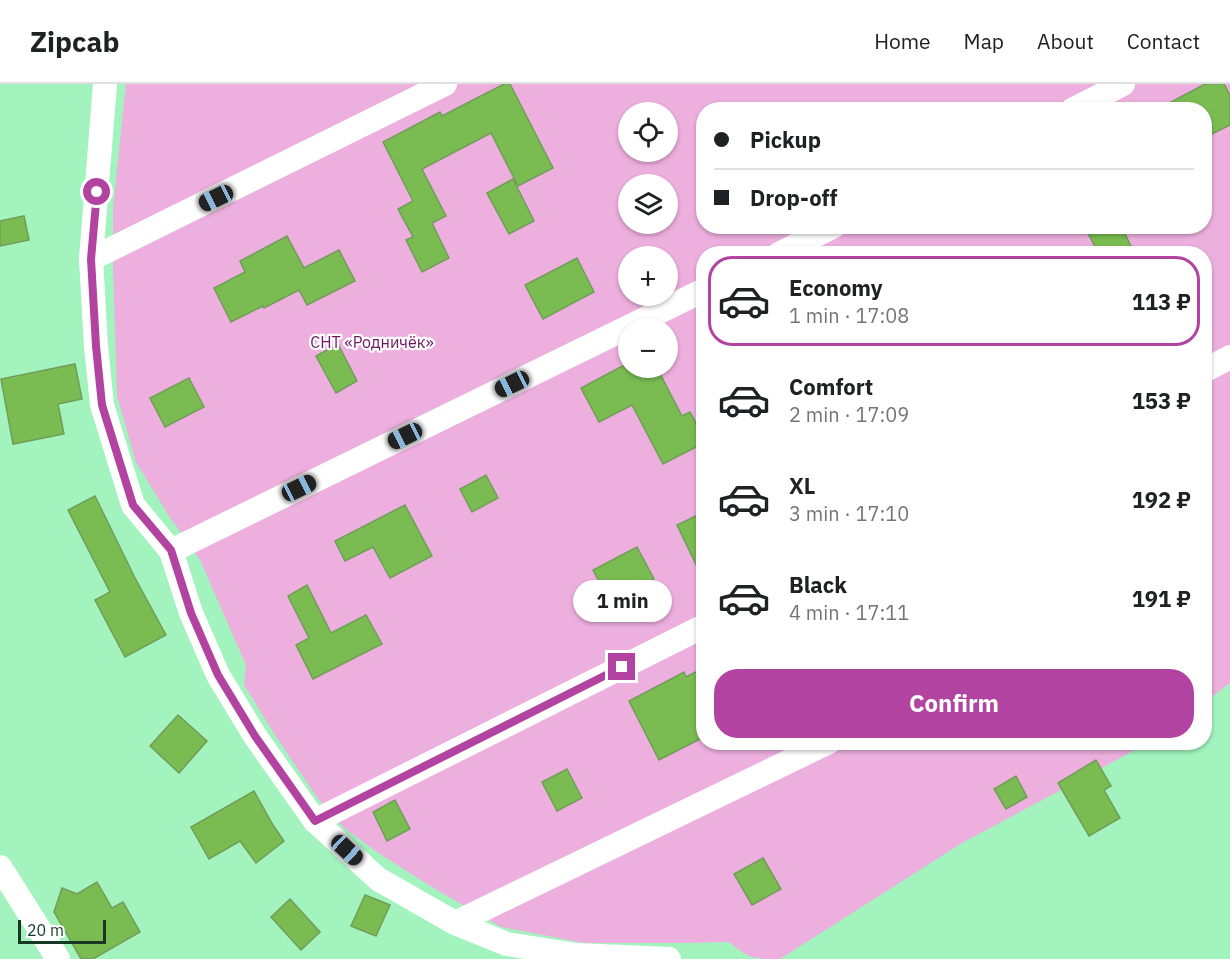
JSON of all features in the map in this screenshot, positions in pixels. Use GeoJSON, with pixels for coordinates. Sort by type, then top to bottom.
{"type":"FeatureCollection","features":[{"type":"Feature","properties":{"kind":"street"},"geometry":{"type":"LineString","coordinates":[[105,84],[91,259],[102,405],[133,505],[171,550],[191,613],[218,675],[255,736],[315,821],[378,879],[455,923],[507,944],[577,955],[669,959]]}},
{"type":"Feature","properties":{"kind":"street"},"geometry":{"type":"LineString","coordinates":[[91,259],[445,84]]}},
{"type":"Feature","properties":{"kind":"street"},"geometry":{"type":"LineString","coordinates":[[1088,102],[1123,84]]}},
{"type":"Feature","properties":{"kind":"street"},"geometry":{"type":"LineString","coordinates":[[795,246],[818,234]]}},
{"type":"Feature","properties":{"kind":"street"},"geometry":{"type":"LineString","coordinates":[[171,550],[696,294]]}},
{"type":"Feature","properties":{"kind":"street"},"geometry":{"type":"LineString","coordinates":[[1212,367],[1230,357]]}},
{"type":"Feature","properties":{"kind":"street"},"geometry":{"type":"LineString","coordinates":[[315,821],[696,630]]}},
{"type":"Feature","properties":{"kind":"street"},"geometry":{"type":"LineString","coordinates":[[455,923],[812,750]]}},
{"type":"Feature","properties":{"kind":"street"},"geometry":{"type":"LineString","coordinates":[[0,867],[58,959]]}},
{"type":"Feature","properties":{"kind":"green space","name":"СНТ «Родничёк»"},"geometry":{"type":"Polygon","coordinates":[[[126,84],[1230,84],[1230,683],[1212,697],[1212,246],[696,246],[696,750],[1135,750],[962,843],[780,959],[752,957],[729,942],[584,943],[501,927],[435,889],[344,828],[319,800],[244,685],[246,665],[200,560],[169,516],[136,462],[117,396],[113,208],[126,84]]]}},
{"type":"Feature","properties":{"kind":"building"},"geometry":{"type":"Polygon","coordinates":[[[504,84],[510,84],[553,168],[518,186],[491,133],[422,169],[446,216],[432,223],[449,258],[422,272],[406,240],[413,237],[398,209],[413,201],[383,142],[440,112],[442,116],[504,84]]]}},
{"type":"Feature","properties":{"kind":"building"},"geometry":{"type":"Polygon","coordinates":[[[1205,84],[1224,84],[1230,95],[1230,125],[1212,134],[1212,102],[1171,102],[1205,84]]]}},
{"type":"Feature","properties":{"kind":"building"},"geometry":{"type":"Polygon","coordinates":[[[513,179],[534,221],[509,234],[487,193],[513,179]]]}},
{"type":"Feature","properties":{"kind":"building"},"geometry":{"type":"Polygon","coordinates":[[[24,216],[29,240],[0,246],[0,221],[24,216]]]}},
{"type":"Feature","properties":{"kind":"building"},"geometry":{"type":"Polygon","coordinates":[[[1088,234],[1125,234],[1131,246],[1095,246],[1088,234]]]}},
{"type":"Feature","properties":{"kind":"building"},"geometry":{"type":"Polygon","coordinates":[[[287,236],[304,268],[339,250],[355,281],[307,305],[299,290],[231,322],[214,288],[245,272],[240,261],[287,236]]]}},
{"type":"Feature","properties":{"kind":"building"},"geometry":{"type":"Polygon","coordinates":[[[577,258],[594,292],[543,319],[525,285],[577,258]]]}},
{"type":"Feature","properties":{"kind":"building"},"geometry":{"type":"Polygon","coordinates":[[[338,344],[357,381],[336,393],[316,356],[338,344]]]}},
{"type":"Feature","properties":{"kind":"building"},"geometry":{"type":"Polygon","coordinates":[[[75,364],[82,399],[58,404],[64,434],[13,444],[1,379],[75,364]]]}},
{"type":"Feature","properties":{"kind":"building"},"geometry":{"type":"Polygon","coordinates":[[[618,368],[618,378],[662,378],[682,416],[690,412],[696,423],[696,447],[663,464],[632,405],[599,422],[581,388],[618,368]]]}},
{"type":"Feature","properties":{"kind":"building"},"geometry":{"type":"Polygon","coordinates":[[[189,378],[204,407],[165,427],[150,398],[189,378]]]}},
{"type":"Feature","properties":{"kind":"building"},"geometry":{"type":"Polygon","coordinates":[[[486,475],[498,498],[472,512],[460,489],[486,475]]]}},
{"type":"Feature","properties":{"kind":"building"},"geometry":{"type":"Polygon","coordinates":[[[95,496],[166,635],[125,657],[95,600],[110,592],[68,510],[95,496]]]}},
{"type":"Feature","properties":{"kind":"building"},"geometry":{"type":"Polygon","coordinates":[[[405,505],[432,556],[390,578],[373,547],[345,561],[335,541],[405,505]]]}},
{"type":"Feature","properties":{"kind":"building"},"geometry":{"type":"Polygon","coordinates":[[[696,516],[696,564],[677,525],[696,516]]]}},
{"type":"Feature","properties":{"kind":"building"},"geometry":{"type":"Polygon","coordinates":[[[637,547],[654,579],[610,602],[593,570],[637,547]]]}},
{"type":"Feature","properties":{"kind":"building"},"geometry":{"type":"Polygon","coordinates":[[[307,585],[331,633],[366,615],[382,644],[313,679],[296,645],[309,638],[288,596],[307,585]]]}},
{"type":"Feature","properties":{"kind":"building"},"geometry":{"type":"Polygon","coordinates":[[[684,672],[686,677],[696,672],[696,741],[659,760],[629,701],[684,672]]]}},
{"type":"Feature","properties":{"kind":"building"},"geometry":{"type":"Polygon","coordinates":[[[178,715],[207,741],[179,773],[150,746],[178,715]]]}},
{"type":"Feature","properties":{"kind":"building"},"geometry":{"type":"Polygon","coordinates":[[[1096,760],[1111,786],[1104,790],[1120,818],[1089,836],[1058,783],[1096,760]]]}},
{"type":"Feature","properties":{"kind":"building"},"geometry":{"type":"Polygon","coordinates":[[[567,769],[582,798],[557,811],[542,782],[567,769]]]}},
{"type":"Feature","properties":{"kind":"building"},"geometry":{"type":"Polygon","coordinates":[[[1016,776],[1027,797],[1006,809],[994,789],[1016,776]]]}},
{"type":"Feature","properties":{"kind":"building"},"geometry":{"type":"Polygon","coordinates":[[[254,791],[284,841],[256,863],[240,841],[209,859],[191,827],[254,791]]]}},
{"type":"Feature","properties":{"kind":"building"},"geometry":{"type":"Polygon","coordinates":[[[395,800],[410,829],[387,841],[373,812],[395,800]]]}},
{"type":"Feature","properties":{"kind":"building"},"geometry":{"type":"Polygon","coordinates":[[[763,858],[781,889],[752,905],[734,874],[763,858]]]}},
{"type":"Feature","properties":{"kind":"building"},"geometry":{"type":"Polygon","coordinates":[[[97,882],[112,908],[123,902],[140,932],[93,959],[81,959],[54,912],[62,888],[77,894],[97,882]]]}},
{"type":"Feature","properties":{"kind":"building"},"geometry":{"type":"Polygon","coordinates":[[[365,895],[390,905],[376,936],[351,926],[365,895]]]}},
{"type":"Feature","properties":{"kind":"building"},"geometry":{"type":"Polygon","coordinates":[[[290,899],[320,932],[301,950],[271,917],[290,899]]]}},
{"type":"Feature","properties":{"kind":"route"},"geometry":{"type":"LineString","coordinates":[[97,192],[91,259],[102,405],[133,505],[171,550],[191,613],[218,675],[255,736],[315,821],[622,667]]}}]}
